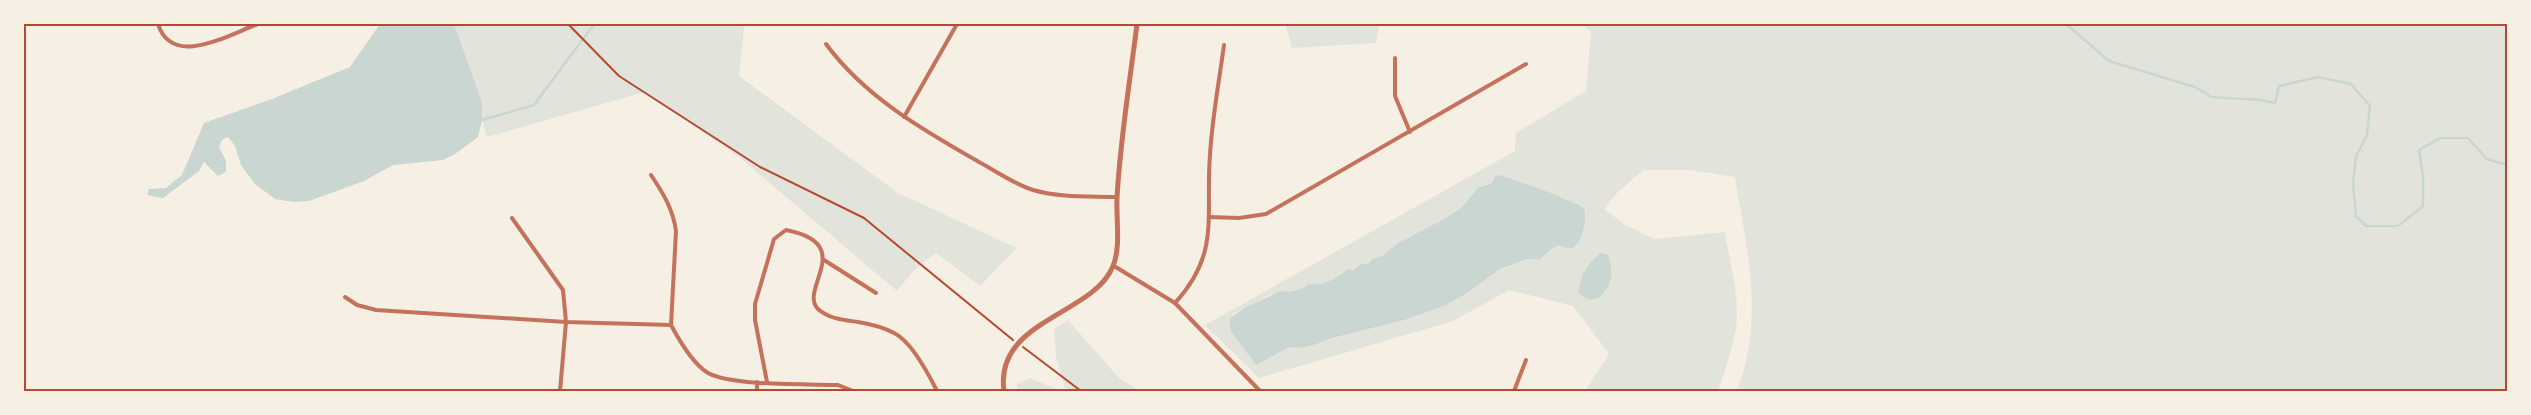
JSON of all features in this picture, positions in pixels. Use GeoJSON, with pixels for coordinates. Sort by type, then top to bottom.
{"type":"FeatureCollection","features":[{"type":"Feature","properties":{"kind":"street"},"geometry":{"type":"LineString","coordinates":[[158,24],[166,39],[180,46],[192,48],[258,24]]}},
{"type":"Feature","properties":{"kind":"street"},"geometry":{"type":"LineString","coordinates":[[904,117],[957,24]]}},
{"type":"Feature","properties":{"kind":"street"},"geometry":{"type":"LineString","coordinates":[[1004,391],[1006,364],[1018,344],[1038,326],[1103,282],[1114,266],[1117,197],[1137,24]]}},
{"type":"Feature","properties":{"kind":"street"},"geometry":{"type":"LineString","coordinates":[[826,44],[840,62],[870,91],[918,127],[1033,190],[1064,196],[1117,197]]}},
{"type":"Feature","properties":{"kind":"street"},"geometry":{"type":"LineString","coordinates":[[1175,303],[1190,286],[1201,266],[1207,245],[1209,157],[1224,45]]}},
{"type":"Feature","properties":{"kind":"street"},"geometry":{"type":"LineString","coordinates":[[1395,58],[1395,96],[1410,132]]}},
{"type":"Feature","properties":{"kind":"street"},"geometry":{"type":"LineString","coordinates":[[1209,217],[1239,218],[1266,214],[1526,64]]}},
{"type":"Feature","properties":{"kind":"street"},"geometry":{"type":"LineString","coordinates":[[651,175],[665,196],[674,216],[676,231],[671,325],[677,336],[708,373],[726,380],[838,385],[853,391]]}},
{"type":"Feature","properties":{"kind":"street"},"geometry":{"type":"LineString","coordinates":[[512,218],[563,290],[566,322],[560,391]]}},
{"type":"Feature","properties":{"kind":"street"},"geometry":{"type":"LineString","coordinates":[[767,382],[755,320],[754,304],[774,238],[786,230],[799,233],[816,244],[823,254],[824,260],[815,287],[814,301],[817,308],[832,318],[870,324],[896,334],[918,358],[937,391]]}},
{"type":"Feature","properties":{"kind":"street"},"geometry":{"type":"LineString","coordinates":[[824,260],[876,293]]}},
{"type":"Feature","properties":{"kind":"street"},"geometry":{"type":"LineString","coordinates":[[1114,266],[1175,303],[1260,391]]}},
{"type":"Feature","properties":{"kind":"street"},"geometry":{"type":"LineString","coordinates":[[344,297],[357,305],[376,310],[566,322],[671,325]]}},
{"type":"Feature","properties":{"kind":"street"},"geometry":{"type":"LineString","coordinates":[[1514,391],[1526,360]]}},
{"type":"Feature","properties":{"kind":"street"},"geometry":{"type":"LineString","coordinates":[[756,391],[757,382]]}},
{"type":"Feature","properties":{"kind":"path"},"geometry":{"type":"LineString","coordinates":[[568,24],[619,76],[760,167],[864,218],[1018,344],[1081,391]]}},
{"type":"Feature","properties":{"kind":"shaded area"},"geometry":{"type":"Polygon","coordinates":[[[380,24],[454,24],[482,102],[482,120],[478,137],[455,154],[443,160],[393,165],[364,181],[309,201],[294,202],[275,199],[255,184],[241,165],[235,146],[228,137],[222,140],[219,147],[226,161],[226,172],[218,176],[204,162],[199,171],[163,198],[147,195],[149,189],[166,188],[182,175],[204,123],[272,99],[350,67],[380,24]]]}},
{"type":"Feature","properties":{"kind":"shaded area"},"geometry":{"type":"Polygon","coordinates":[[[454,24],[747,24],[744,28],[739,76],[898,193],[1017,248],[980,286],[936,253],[915,269],[897,291],[739,157],[645,92],[487,137],[482,120],[482,102],[454,24]]]}},
{"type":"Feature","properties":{"kind":"shaded area"},"geometry":{"type":"Polygon","coordinates":[[[1285,24],[1379,24],[1376,43],[1292,48],[1285,24]]]}},
{"type":"Feature","properties":{"kind":"shaded area"},"geometry":{"type":"Polygon","coordinates":[[[1582,24],[2507,24],[2507,391],[1737,391],[1745,364],[1752,311],[1748,258],[1735,177],[1689,170],[1643,170],[1617,193],[1604,209],[1624,224],[1654,239],[1725,232],[1736,292],[1737,316],[1736,328],[1726,368],[1718,391],[1585,391],[1609,354],[1573,306],[1509,290],[1453,321],[1259,378],[1205,325],[1515,151],[1516,133],[1586,91],[1591,31],[1582,24]],[[1501,175],[1495,176],[1492,183],[1478,188],[1462,207],[1444,219],[1398,243],[1382,256],[1372,259],[1368,264],[1360,264],[1354,270],[1350,270],[1320,284],[1309,284],[1304,289],[1269,295],[1233,314],[1230,330],[1252,357],[1252,361],[1270,356],[1289,347],[1301,348],[1314,345],[1332,338],[1408,319],[1446,305],[1467,293],[1500,269],[1527,259],[1540,259],[1556,246],[1572,248],[1577,245],[1585,225],[1554,194],[1501,175]]]}},
{"type":"Feature","properties":{"kind":"shaded area"},"geometry":{"type":"Polygon","coordinates":[[[1501,175],[1554,194],[1584,208],[1583,230],[1576,246],[1570,248],[1556,246],[1540,259],[1527,259],[1500,269],[1467,293],[1446,305],[1408,319],[1332,338],[1314,345],[1301,348],[1289,347],[1256,365],[1230,330],[1230,318],[1246,307],[1281,291],[1288,292],[1303,288],[1309,284],[1325,283],[1348,269],[1354,270],[1360,264],[1368,264],[1372,259],[1382,256],[1398,243],[1444,219],[1462,207],[1478,188],[1492,183],[1495,176],[1501,175]]]}},
{"type":"Feature","properties":{"kind":"shaded area"},"geometry":{"type":"Polygon","coordinates":[[[1601,253],[1608,255],[1611,278],[1602,295],[1598,298],[1588,299],[1578,292],[1579,286],[1588,265],[1601,253]]]}},
{"type":"Feature","properties":{"kind":"shaded area"},"geometry":{"type":"Polygon","coordinates":[[[1068,320],[1118,377],[1139,391],[1066,391],[1056,357],[1054,329],[1068,320]]]}},
{"type":"Feature","properties":{"kind":"shaded area"},"geometry":{"type":"Polygon","coordinates":[[[1030,378],[1061,391],[1018,391],[1017,384],[1030,378]]]}},
{"type":"Feature","properties":{"kind":"waterway"},"geometry":{"type":"LineString","coordinates":[[482,120],[534,105],[594,24]]}},
{"type":"Feature","properties":{"kind":"waterway"},"geometry":{"type":"LineString","coordinates":[[2066,24],[2109,61],[2195,87],[2212,97],[2261,100],[2275,103],[2279,86],[2318,77],[2351,84],[2370,106],[2367,135],[2356,156],[2353,184],[2356,216],[2366,226],[2398,226],[2423,206],[2423,176],[2419,150],[2440,138],[2468,138],[2487,159],[2507,165]]}}]}
